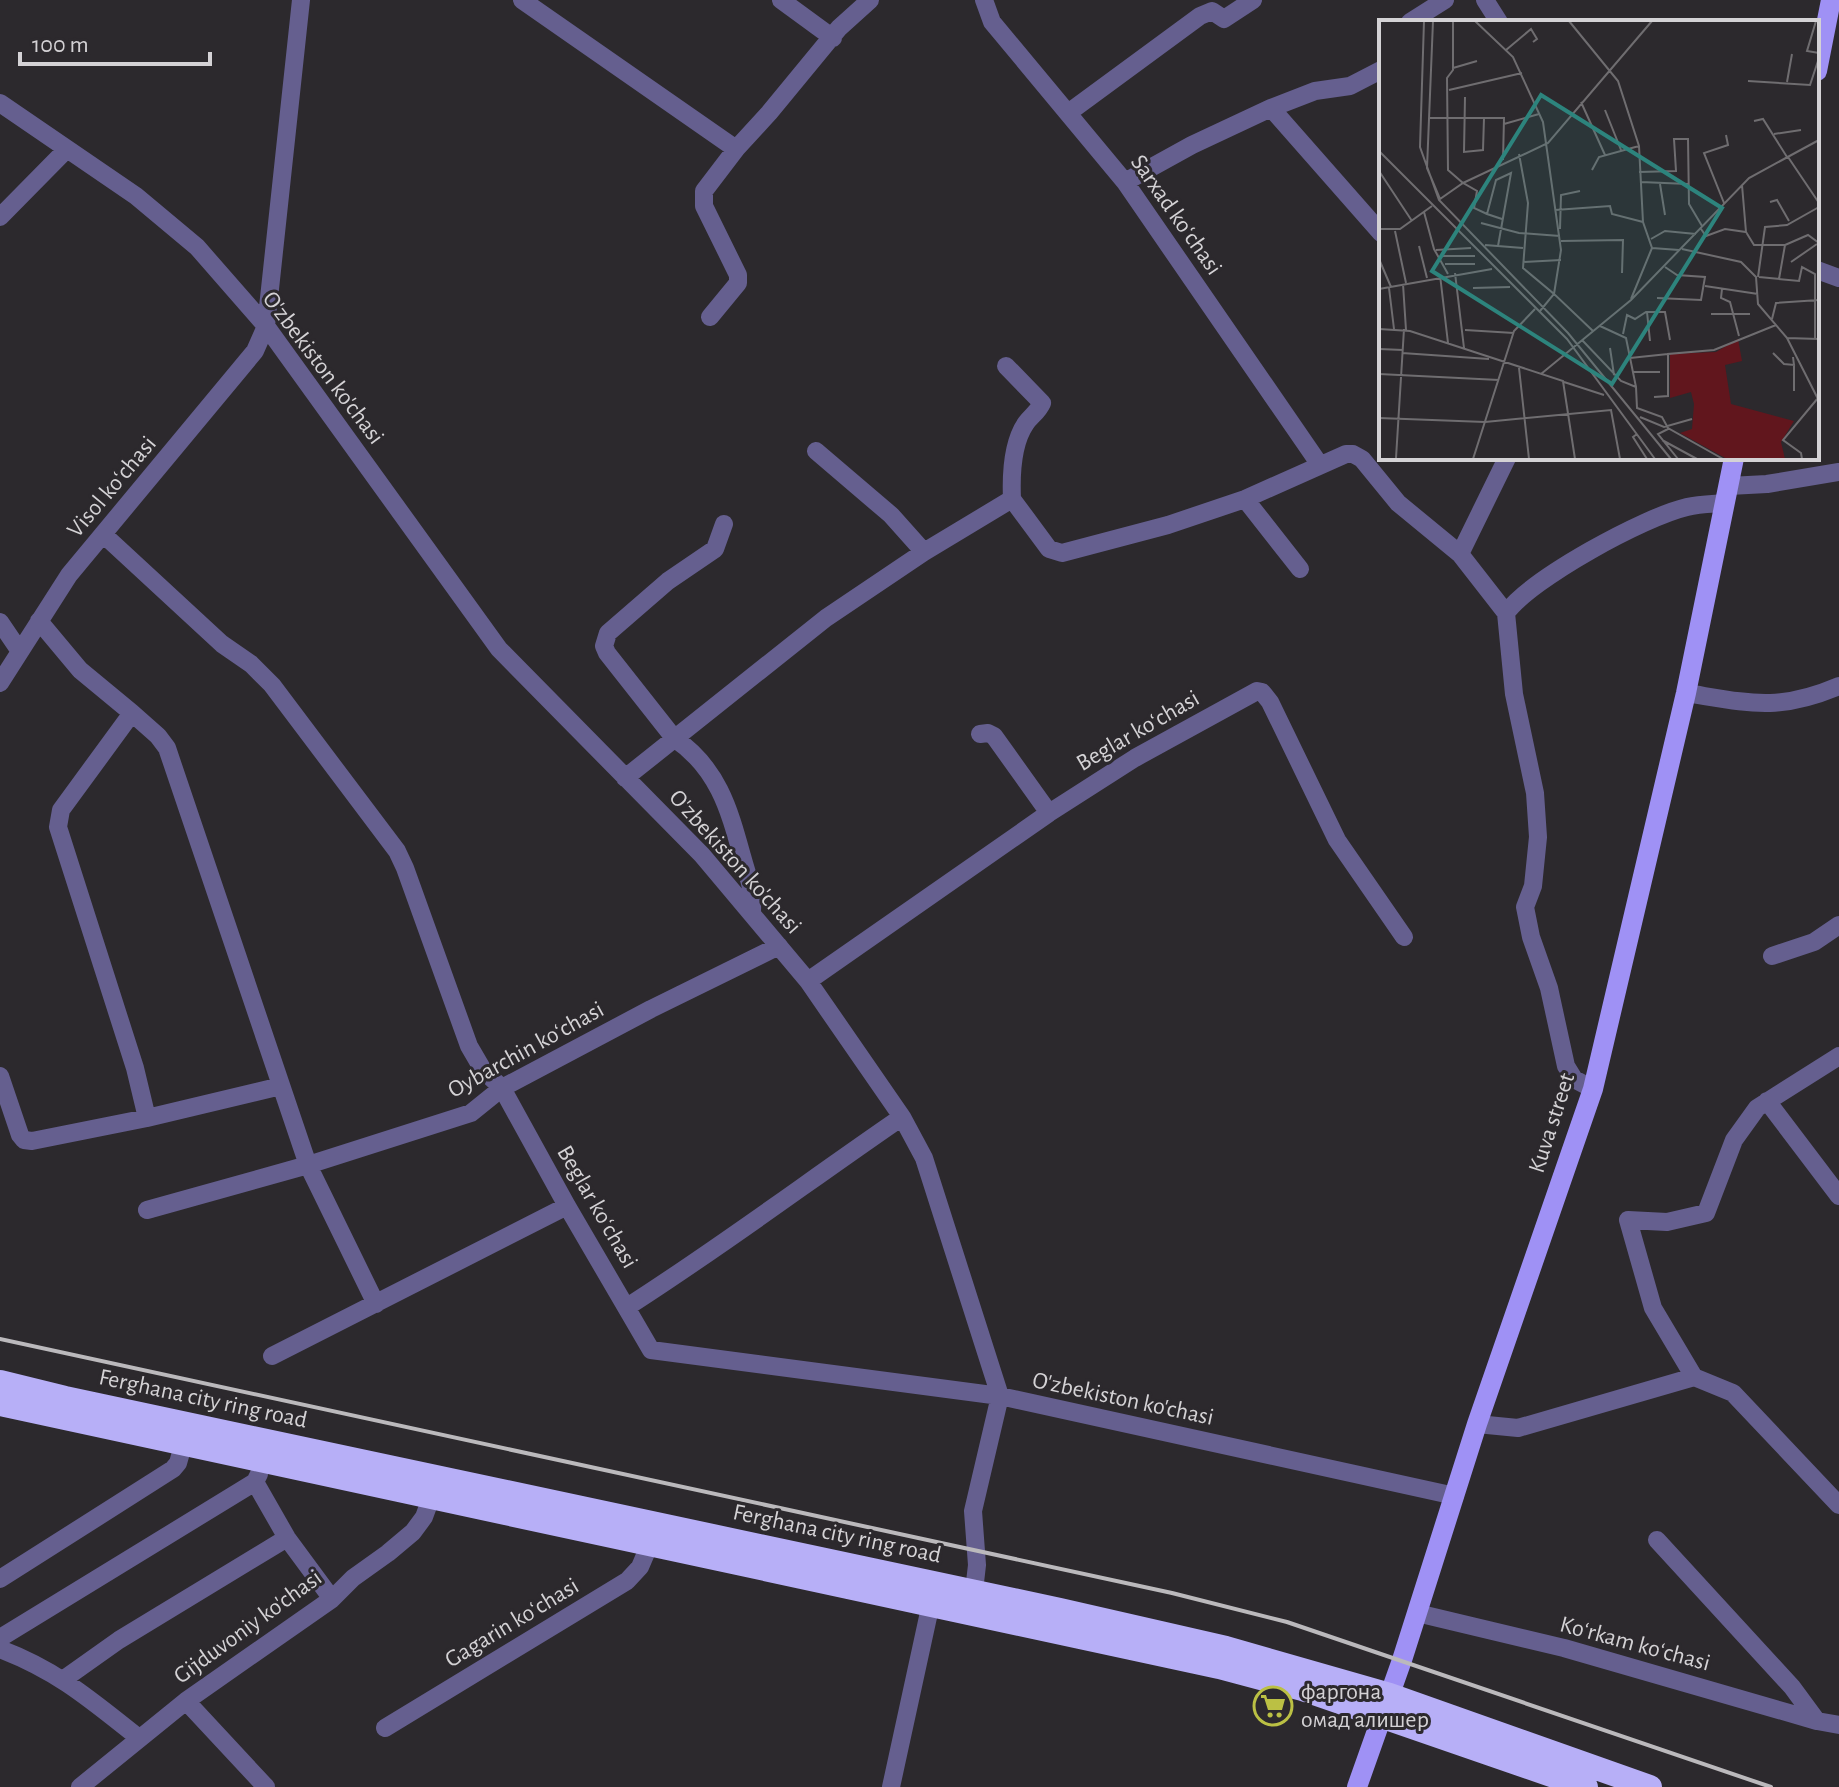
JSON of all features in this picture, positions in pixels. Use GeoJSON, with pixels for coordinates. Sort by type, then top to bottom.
{"type":"FeatureCollection","features":[{"type":"Feature","properties":{"kind":"highway","name":"Ferghana city ring road"},"geometry":{"type":"LineString","coordinates":[[0,1382],[63,1407],[184,1442],[260,1472],[431,1498],[649,1546],[933,1594],[974,1591],[1226,1648],[1386,1706],[1586,1787]]}},
{"type":"Feature","properties":{"kind":"highway","name":"Ferghana city ring road"},"geometry":{"type":"LineString","coordinates":[[0,1404],[63,1407],[933,1594],[1302,1689],[1386,1706],[1650,1787]]}},
{"type":"Feature","properties":{"kind":"main road"},"geometry":{"type":"LineString","coordinates":[[1819,61],[1831,0]]}},
{"type":"Feature","properties":{"kind":"main road","name":"Kuva street"},"geometry":{"type":"LineString","coordinates":[[1357,1787],[1477,1424],[1593,1089],[1686,693],[1734,460]]}},
{"type":"Feature","properties":{"kind":"street"},"geometry":{"type":"LineString","coordinates":[[266,326],[301,0]]}},
{"type":"Feature","properties":{"kind":"street"},"geometry":{"type":"LineString","coordinates":[[522,0],[736,149]]}},
{"type":"Feature","properties":{"kind":"street"},"geometry":{"type":"LineString","coordinates":[[781,0],[833,38]]}},
{"type":"Feature","properties":{"kind":"street"},"geometry":{"type":"LineString","coordinates":[[710,317],[738,283],[738,275],[704,206],[704,191],[839,28],[870,0]]}},
{"type":"Feature","properties":{"kind":"street","name":"Sarxad koʻchasi"},"geometry":{"type":"LineString","coordinates":[[984,0],[992,22],[1125,182],[1320,465]]}},
{"type":"Feature","properties":{"kind":"street"},"geometry":{"type":"LineString","coordinates":[[1068,113],[1200,16],[1212,11],[1224,19],[1253,0]]}},
{"type":"Feature","properties":{"kind":"street"},"geometry":{"type":"LineString","coordinates":[[1413,20],[1445,0]]}},
{"type":"Feature","properties":{"kind":"street"},"geometry":{"type":"LineString","coordinates":[[1485,0],[1498,20]]}},
{"type":"Feature","properties":{"kind":"street"},"geometry":{"type":"LineString","coordinates":[[1125,182],[1192,145],[1271,108],[1315,91],[1350,86],[1379,71]]}},
{"type":"Feature","properties":{"kind":"street","name":"O'zbekiston ko'chasi"},"geometry":{"type":"LineString","coordinates":[[0,103],[136,196],[197,247],[266,326],[499,649],[702,855],[808,981],[902,1117],[924,1158],[1000,1396],[1455,1496]]}},
{"type":"Feature","properties":{"kind":"street"},"geometry":{"type":"LineString","coordinates":[[1271,108],[1379,231]]}},
{"type":"Feature","properties":{"kind":"street"},"geometry":{"type":"LineString","coordinates":[[0,217],[67,149]]}},
{"type":"Feature","properties":{"kind":"street"},"geometry":{"type":"LineString","coordinates":[[1819,271],[1839,278]]}},
{"type":"Feature","properties":{"kind":"street","name":"Visol koʻchasi"},"geometry":{"type":"LineString","coordinates":[[0,683],[69,575],[237,375],[255,351],[266,326]]}},
{"type":"Feature","properties":{"kind":"street"},"geometry":{"type":"LineString","coordinates":[[1006,366],[1042,403],[1024,426],[1018,444],[1011,478],[1012,499],[1045,546],[1056,554],[1168,525],[1245,499],[1346,454],[1358,456],[1398,503],[1460,554],[1506,613],[1514,694],[1535,793],[1538,837],[1533,886],[1525,907],[1531,937],[1549,988],[1566,1066],[1574,1079],[1593,1089]]}},
{"type":"Feature","properties":{"kind":"street"},"geometry":{"type":"LineString","coordinates":[[816,451],[891,515],[924,552]]}},
{"type":"Feature","properties":{"kind":"street"},"geometry":{"type":"LineString","coordinates":[[1460,554],[1506,460]]}},
{"type":"Feature","properties":{"kind":"street"},"geometry":{"type":"LineString","coordinates":[[1506,613],[1514,602],[1535,586],[1598,546],[1686,507],[1767,484],[1839,472]]}},
{"type":"Feature","properties":{"kind":"street"},"geometry":{"type":"LineString","coordinates":[[625,778],[826,618],[924,552],[1012,499]]}},
{"type":"Feature","properties":{"kind":"street"},"geometry":{"type":"LineString","coordinates":[[1245,499],[1300,569]]}},
{"type":"Feature","properties":{"kind":"street"},"geometry":{"type":"LineString","coordinates":[[724,524],[715,549],[668,581],[617,623],[605,640],[607,653],[674,738],[688,748],[728,804],[753,886],[752,912]]}},
{"type":"Feature","properties":{"kind":"street","name":"Beglar koʻchasi"},"geometry":{"type":"LineString","coordinates":[[104,535],[222,644],[251,664],[272,685],[397,851],[469,1046],[483,1070],[502,1088],[651,1350],[1000,1396]]}},
{"type":"Feature","properties":{"kind":"street"},"geometry":{"type":"LineString","coordinates":[[39,621],[80,670],[158,736],[167,748],[308,1165],[376,1304]]}},
{"type":"Feature","properties":{"kind":"street"},"geometry":{"type":"LineString","coordinates":[[0,622],[19,650]]}},
{"type":"Feature","properties":{"kind":"street"},"geometry":{"type":"LineString","coordinates":[[1686,693],[1753,704],[1787,704],[1810,699],[1839,686]]}},
{"type":"Feature","properties":{"kind":"street","name":"Beglar koʻchasi"},"geometry":{"type":"LineString","coordinates":[[808,981],[1049,813],[1135,758],[1250,694],[1262,692],[1270,702],[1337,840],[1404,937]]}},
{"type":"Feature","properties":{"kind":"street"},"geometry":{"type":"LineString","coordinates":[[132,713],[61,810],[58,827],[135,1068],[147,1118]]}},
{"type":"Feature","properties":{"kind":"street"},"geometry":{"type":"LineString","coordinates":[[980,734],[994,736],[1049,813]]}},
{"type":"Feature","properties":{"kind":"street"},"geometry":{"type":"LineString","coordinates":[[1772,956],[1814,942],[1839,925]]}},
{"type":"Feature","properties":{"kind":"street","name":"Oybarchin koʻchasi"},"geometry":{"type":"LineString","coordinates":[[147,1210],[308,1165],[471,1113],[502,1088],[779,946]]}},
{"type":"Feature","properties":{"kind":"street"},"geometry":{"type":"LineString","coordinates":[[1839,1056],[1757,1108],[1734,1140],[1706,1213],[1667,1222],[1628,1220],[1653,1308],[1694,1377],[1733,1393],[1839,1505]]}},
{"type":"Feature","properties":{"kind":"street"},"geometry":{"type":"LineString","coordinates":[[0,1076],[20,1135],[24,1140],[32,1141],[281,1086]]}},
{"type":"Feature","properties":{"kind":"street"},"geometry":{"type":"LineString","coordinates":[[1767,1101],[1839,1196]]}},
{"type":"Feature","properties":{"kind":"street"},"geometry":{"type":"LineString","coordinates":[[627,1307],[716,1250],[791,1193],[902,1117]]}},
{"type":"Feature","properties":{"kind":"street"},"geometry":{"type":"LineString","coordinates":[[272,1356],[567,1206]]}},
{"type":"Feature","properties":{"kind":"street"},"geometry":{"type":"LineString","coordinates":[[1477,1424],[1518,1428],[1694,1377]]}},
{"type":"Feature","properties":{"kind":"street"},"geometry":{"type":"LineString","coordinates":[[974,1591],[977,1565],[973,1511],[1000,1396]]}},
{"type":"Feature","properties":{"kind":"street"},"geometry":{"type":"LineString","coordinates":[[0,1579],[173,1469],[184,1442]]}},
{"type":"Feature","properties":{"kind":"street"},"geometry":{"type":"LineString","coordinates":[[0,1638],[260,1472],[287,1538],[332,1599]]}},
{"type":"Feature","properties":{"kind":"street","name":"Gijduvoniy ko'chasi"},"geometry":{"type":"LineString","coordinates":[[80,1787],[186,1701],[332,1599],[353,1578],[413,1532],[424,1517],[431,1498]]}},
{"type":"Feature","properties":{"kind":"street"},"geometry":{"type":"LineString","coordinates":[[64,1679],[119,1640],[287,1538]]}},
{"type":"Feature","properties":{"kind":"street"},"geometry":{"type":"LineString","coordinates":[[1657,1540],[1792,1687],[1817,1721]]}},
{"type":"Feature","properties":{"kind":"street","name":"Gagarin koʻchasi"},"geometry":{"type":"LineString","coordinates":[[385,1728],[627,1581],[640,1567],[649,1546]]}},
{"type":"Feature","properties":{"kind":"street"},"geometry":{"type":"LineString","coordinates":[[891,1787],[933,1594]]}},
{"type":"Feature","properties":{"kind":"street","name":"Koʻrkam koʻchasi"},"geometry":{"type":"LineString","coordinates":[[1417,1613],[1564,1648],[1839,1725]]}},
{"type":"Feature","properties":{"kind":"street"},"geometry":{"type":"LineString","coordinates":[[0,1649],[30,1660],[64,1679],[139,1738]]}},
{"type":"Feature","properties":{"kind":"street"},"geometry":{"type":"LineString","coordinates":[[186,1701],[266,1787]]}},
{"type":"Feature","properties":{"kind":"railway"},"geometry":{"type":"LineString","coordinates":[[0,1339],[1172,1593],[1287,1622],[1771,1787]]}},
{"type":"Feature","properties":{"kind":"place","name":"фаргона омад алишер"},"geometry":{"type":"Point","coordinates":[1273,1706]}}]}
